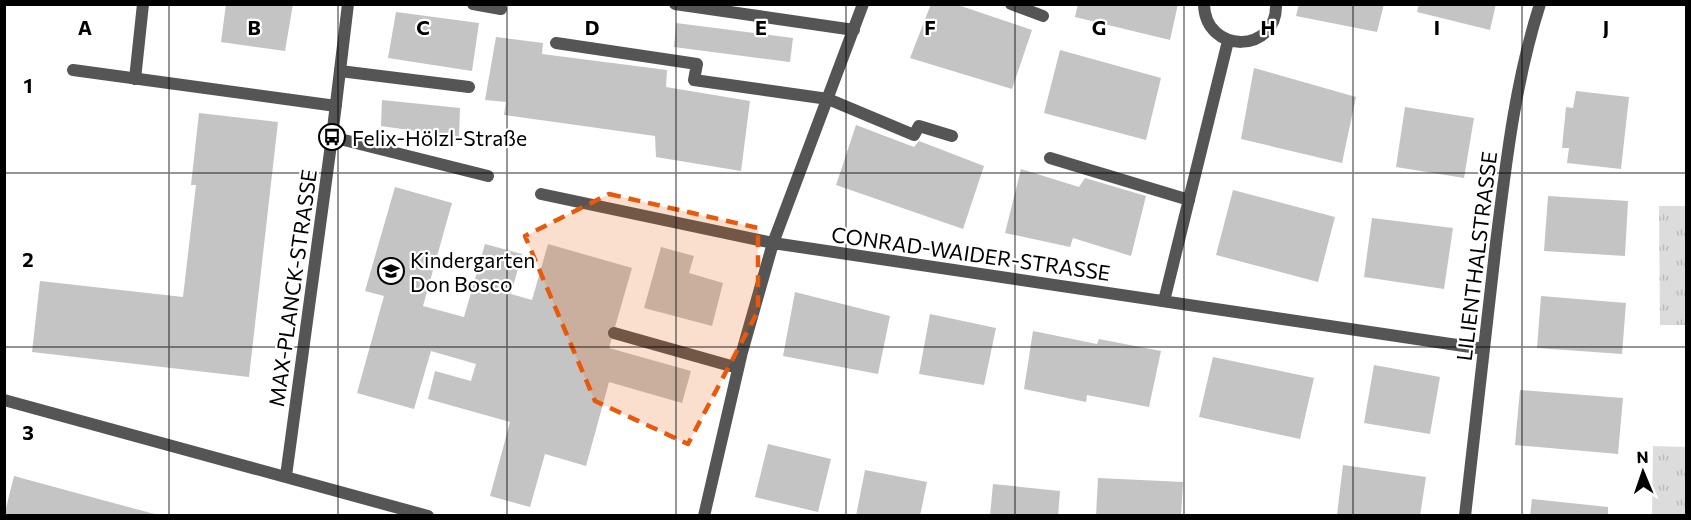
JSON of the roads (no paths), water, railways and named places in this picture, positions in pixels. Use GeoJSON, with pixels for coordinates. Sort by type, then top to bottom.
{"type":"FeatureCollection","features":[{"type":"Feature","properties":{"kind":"street"},"geometry":{"type":"LineString","coordinates":[[135,79],[143,4]]}},
{"type":"Feature","properties":{"kind":"street","name":"MAX-PLANCK-STRASSE"},"geometry":{"type":"LineString","coordinates":[[286,476],[348,4]]}},
{"type":"Feature","properties":{"kind":"street"},"geometry":{"type":"LineString","coordinates":[[473,4],[501,9]]}},
{"type":"Feature","properties":{"kind":"street"},"geometry":{"type":"LineString","coordinates":[[675,4],[854,30]]}},
{"type":"Feature","properties":{"kind":"street"},"geometry":{"type":"LineString","coordinates":[[704,516],[738,368],[773,243],[862,4]]}},
{"type":"Feature","properties":{"kind":"street"},"geometry":{"type":"LineString","coordinates":[[1011,4],[1044,16]]}},
{"type":"Feature","properties":{"kind":"street"},"geometry":{"type":"LineString","coordinates":[[1204,4],[1205,16],[1211,28],[1218,35],[1228,41],[1245,43],[1258,39],[1272,25],[1276,4]]}},
{"type":"Feature","properties":{"kind":"street","name":"LILIENTHALSTRASSE"},"geometry":{"type":"LineString","coordinates":[[1465,516],[1506,162],[1520,77],[1529,36],[1540,4]]}},
{"type":"Feature","properties":{"kind":"street"},"geometry":{"type":"LineString","coordinates":[[1164,301],[1228,41]]}},
{"type":"Feature","properties":{"kind":"street"},"geometry":{"type":"LineString","coordinates":[[556,43],[697,64],[694,80],[828,99],[914,135],[919,126],[951,136]]}},
{"type":"Feature","properties":{"kind":"street"},"geometry":{"type":"LineString","coordinates":[[73,70],[336,106]]}},
{"type":"Feature","properties":{"kind":"street"},"geometry":{"type":"LineString","coordinates":[[340,71],[469,87]]}},
{"type":"Feature","properties":{"kind":"street"},"geometry":{"type":"LineString","coordinates":[[332,138],[488,176]]}},
{"type":"Feature","properties":{"kind":"street"},"geometry":{"type":"LineString","coordinates":[[1050,158],[1189,200]]}},
{"type":"Feature","properties":{"kind":"street","name":"CONRAD-WAIDER-STRASSE"},"geometry":{"type":"LineString","coordinates":[[542,194],[773,243],[1484,349]]}},
{"type":"Feature","properties":{"kind":"street"},"geometry":{"type":"LineString","coordinates":[[614,333],[738,368]]}},
{"type":"Feature","properties":{"kind":"street"},"geometry":{"type":"LineString","coordinates":[[4,400],[428,516]]}},
{"type":"Feature","properties":{"kind":"place","name":"Felix-Hölzl-Straße"},"geometry":{"type":"Point","coordinates":[332,137]}},
{"type":"Feature","properties":{"kind":"place","name":"Kindergarten Don Bosco"},"geometry":{"type":"Point","coordinates":[391,271]}}]}
